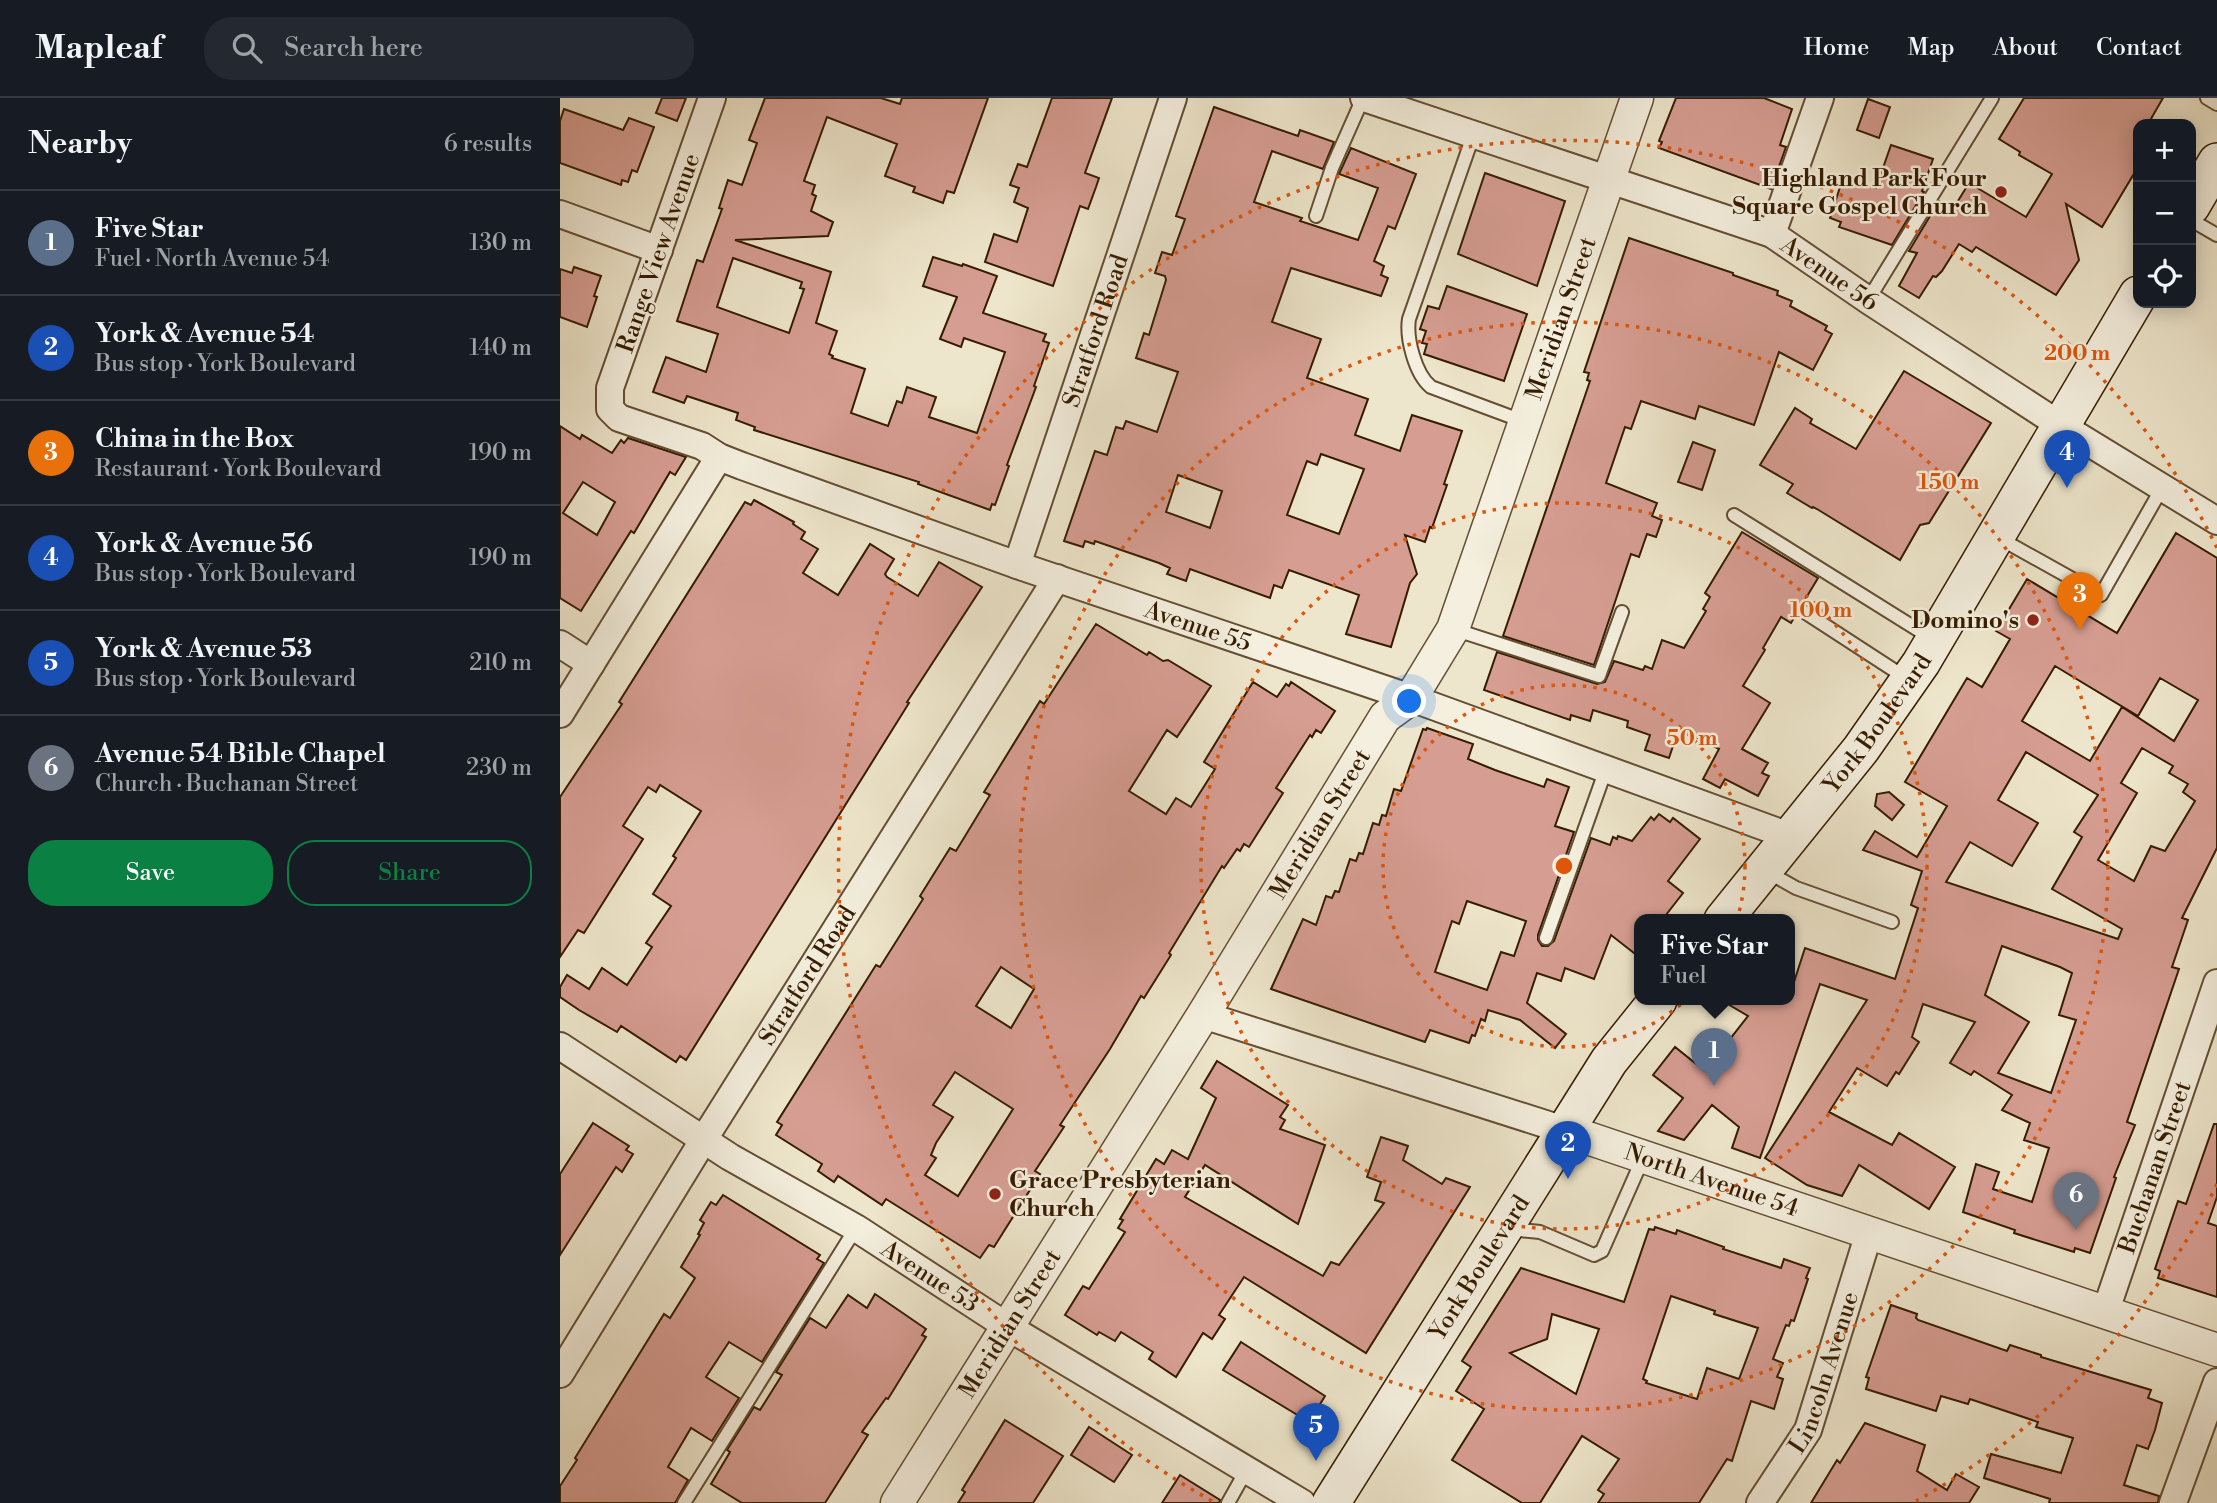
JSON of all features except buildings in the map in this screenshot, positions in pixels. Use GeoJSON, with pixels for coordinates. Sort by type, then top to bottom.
{"type":"FeatureCollection","features":[{"type":"Feature","properties":{"kind":"main road"},"geometry":{"type":"LineString","coordinates":[[2196,198],[2217,162]]}},
{"type":"Feature","properties":{"kind":"main road","name":"York Boulevard"},"geometry":{"type":"LineString","coordinates":[[1728,914],[1861,749],[1909,680],[2133,303]]}},
{"type":"Feature","properties":{"kind":"main road","name":"York Boulevard"},"geometry":{"type":"LineString","coordinates":[[1331,1503],[1564,1130],[1609,1061],[1654,1005]]}},
{"type":"Feature","properties":{"kind":"street","name":"Range View Avenue"},"geometry":{"type":"LineString","coordinates":[[610,409],[610,388],[712,98]]}},
{"type":"Feature","properties":{"kind":"street","name":"Stratford Road"},"geometry":{"type":"LineString","coordinates":[[1017,565],[1173,98]]}},
{"type":"Feature","properties":{"kind":"street","name":"Avenue 56"},"geometry":{"type":"LineString","coordinates":[[1364,98],[1772,234],[2060,425],[2217,521]]}},
{"type":"Feature","properties":{"kind":"street","name":"Meridian Street"},"geometry":{"type":"LineString","coordinates":[[897,1503],[1203,1016],[1385,716],[1410,698],[1453,629],[1637,98]]}},
{"type":"Feature","properties":{"kind":"street"},"geometry":{"type":"LineString","coordinates":[[1772,234],[1820,98]]}},
{"type":"Feature","properties":{"kind":"street"},"geometry":{"type":"LineString","coordinates":[[560,214],[659,250]]}},
{"type":"Feature","properties":{"kind":"street","name":"Avenue 55"},"geometry":{"type":"LineString","coordinates":[[610,409],[619,418],[702,446],[719,457],[1017,565],[1410,698],[1792,837]]}},
{"type":"Feature","properties":{"kind":"street"},"geometry":{"type":"LineString","coordinates":[[560,714],[719,457]]}},
{"type":"Feature","properties":{"kind":"street","name":"Stratford Road"},"geometry":{"type":"LineString","coordinates":[[560,1374],[704,1139],[1057,578]]}},
{"type":"Feature","properties":{"kind":"street"},"geometry":{"type":"LineString","coordinates":[[560,644],[591,664]]}},
{"type":"Feature","properties":{"kind":"street","name":"Buchanan Street"},"geometry":{"type":"LineString","coordinates":[[2105,1313],[2217,983]]}},
{"type":"Feature","properties":{"kind":"street","name":"North Avenue 54"},"geometry":{"type":"LineString","coordinates":[[1203,1016],[1564,1130],[2217,1350]]}},
{"type":"Feature","properties":{"kind":"street","name":"Avenue 53"},"geometry":{"type":"LineString","coordinates":[[560,1046],[730,1157],[856,1228],[1007,1327],[1302,1503]]}},
{"type":"Feature","properties":{"kind":"street","name":"Lincoln Avenue"},"geometry":{"type":"LineString","coordinates":[[1760,1503],[1808,1430],[1869,1233]]}},
{"type":"Feature","properties":{"kind":"street"},"geometry":{"type":"LineString","coordinates":[[2173,1503],[2217,1382]]}},
{"type":"Feature","properties":{"kind":"lane"},"geometry":{"type":"LineString","coordinates":[[1315,216],[1332,168],[1364,98]]}},
{"type":"Feature","properties":{"kind":"lane"},"geometry":{"type":"LineString","coordinates":[[1868,300],[1992,98]]}},
{"type":"Feature","properties":{"kind":"lane"},"geometry":{"type":"LineString","coordinates":[[2207,98],[2217,104]]}},
{"type":"Feature","properties":{"kind":"lane"},"geometry":{"type":"LineString","coordinates":[[1473,136],[1409,319],[1408,340],[1423,379],[1431,387],[1526,422]]}},
{"type":"Feature","properties":{"kind":"lane"},"geometry":{"type":"LineString","coordinates":[[2196,223],[2217,235]]}},
{"type":"Feature","properties":{"kind":"lane"},"geometry":{"type":"LineString","coordinates":[[1996,536],[2101,595],[2162,488]]}},
{"type":"Feature","properties":{"kind":"lane"},"geometry":{"type":"LineString","coordinates":[[1734,515],[1934,640]]}},
{"type":"Feature","properties":{"kind":"lane"},"geometry":{"type":"LineString","coordinates":[[1453,629],[1600,676],[1622,612]]}},
{"type":"Feature","properties":{"kind":"lane"},"geometry":{"type":"LineString","coordinates":[[1806,613],[1909,680]]}},
{"type":"Feature","properties":{"kind":"lane"},"geometry":{"type":"LineString","coordinates":[[1546,938],[1606,768]]}},
{"type":"Feature","properties":{"kind":"lane"},"geometry":{"type":"LineString","coordinates":[[1764,870],[1796,888],[1892,922]]}},
{"type":"Feature","properties":{"kind":"lane"},"geometry":{"type":"LineString","coordinates":[[1503,1228],[1541,1232],[1594,1255],[1602,1251],[1643,1158]]}},
{"type":"Feature","properties":{"kind":"lane"},"geometry":{"type":"LineString","coordinates":[[684,1503],[856,1228]]}},
{"type":"Feature","properties":{"kind":"lane"},"geometry":{"type":"LineString","coordinates":[[1228,1503],[1247,1469]]}},
{"type":"Feature","properties":{"kind":"place","name":"Highland Park Four Square Gospel Church"},"geometry":{"type":"Point","coordinates":[2001,192]}},
{"type":"Feature","properties":{"kind":"place","name":"York & Avenue 56"},"geometry":{"type":"Point","coordinates":[2067,488]}},
{"type":"Feature","properties":{"kind":"place","name":"Domino's"},"geometry":{"type":"Point","coordinates":[2033,620]}},
{"type":"Feature","properties":{"kind":"place","name":"China in the Box"},"geometry":{"type":"Point","coordinates":[2080,630]}},
{"type":"Feature","properties":{"kind":"place","name":"Five Star"},"geometry":{"type":"Point","coordinates":[1714,1086]}},
{"type":"Feature","properties":{"kind":"place","name":"York & Avenue 54"},"geometry":{"type":"Point","coordinates":[1568,1179]}},
{"type":"Feature","properties":{"kind":"place","name":"Grace Presbyterian Church"},"geometry":{"type":"Point","coordinates":[995,1194]}},
{"type":"Feature","properties":{"kind":"place","name":"Avenue 54 Bible Chapel"},"geometry":{"type":"Point","coordinates":[2076,1230]}},
{"type":"Feature","properties":{"kind":"place","name":"York & Avenue 53"},"geometry":{"type":"Point","coordinates":[1316,1461]}}]}
